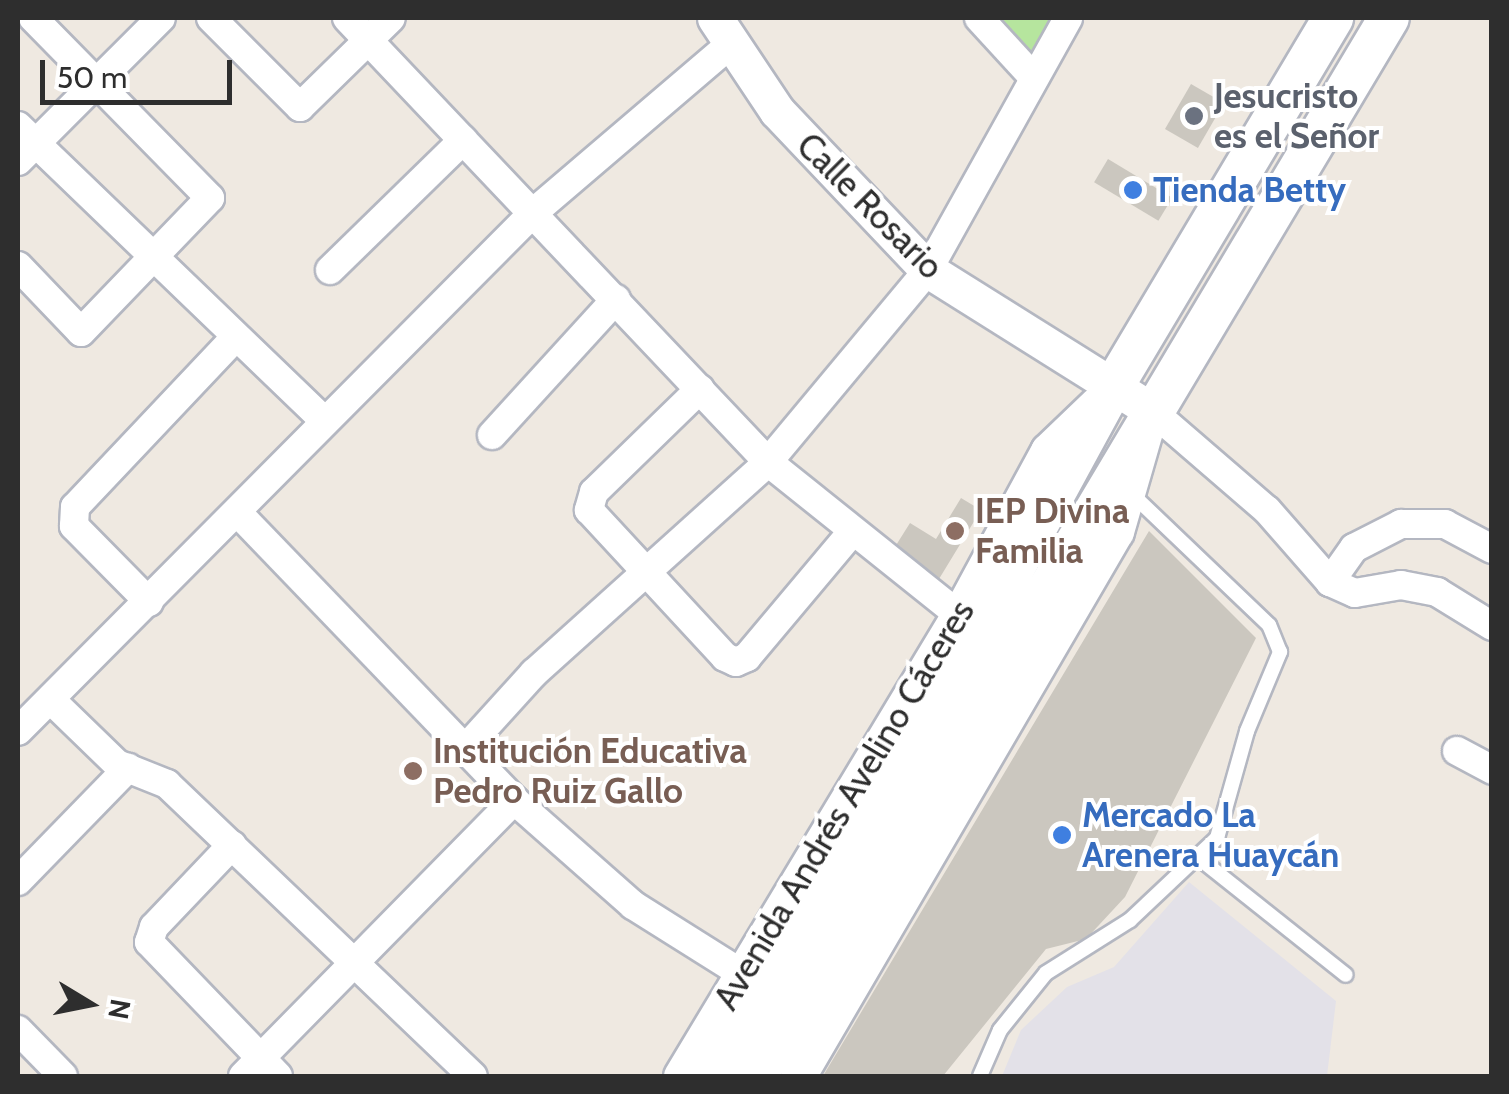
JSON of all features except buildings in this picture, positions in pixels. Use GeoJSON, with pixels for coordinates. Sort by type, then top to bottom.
{"type":"FeatureCollection","features":[{"type":"Feature","properties":{"kind":"main road"},"geometry":{"type":"LineString","coordinates":[[1331,20],[1380,32]]}},
{"type":"Feature","properties":{"kind":"main road","name":"Avenida Andrés Avelino Cáceres"},"geometry":{"type":"LineString","coordinates":[[714,1076],[981,630],[1112,389],[1331,20]]}},
{"type":"Feature","properties":{"kind":"main road","name":"Avenida Andrés Avelino Cáceres"},"geometry":{"type":"LineString","coordinates":[[756,1076],[1380,32]]}},
{"type":"Feature","properties":{"kind":"street"},"geometry":{"type":"LineString","coordinates":[[18,266],[82,332],[210,198],[33,18]]}},
{"type":"Feature","properties":{"kind":"street"},"geometry":{"type":"LineString","coordinates":[[161,18],[96,82],[23,144],[154,258],[323,420]]}},
{"type":"Feature","properties":{"kind":"street"},"geometry":{"type":"LineString","coordinates":[[211,18],[300,107],[391,18]]}},
{"type":"Feature","properties":{"kind":"street"},"geometry":{"type":"LineString","coordinates":[[347,18],[768,462],[959,615]]}},
{"type":"Feature","properties":{"kind":"street"},"geometry":{"type":"LineString","coordinates":[[979,18],[1034,78]]}},
{"type":"Feature","properties":{"kind":"street"},"geometry":{"type":"LineString","coordinates":[[466,749],[534,673],[768,462],[928,270],[1068,18]]}},
{"type":"Feature","properties":{"kind":"street"},"geometry":{"type":"LineString","coordinates":[[18,730],[237,512],[323,420],[724,30]]}},
{"type":"Feature","properties":{"kind":"street","name":"Calle Rosario"},"geometry":{"type":"LineString","coordinates":[[724,30],[778,111],[928,270],[1151,410]]}},
{"type":"Feature","properties":{"kind":"street"},"geometry":{"type":"LineString","coordinates":[[330,270],[463,140]]}},
{"type":"Feature","properties":{"kind":"street"},"geometry":{"type":"LineString","coordinates":[[492,435],[616,300]]}},
{"type":"Feature","properties":{"kind":"street"},"geometry":{"type":"LineString","coordinates":[[148,602],[74,526],[75,508],[236,337]]}},
{"type":"Feature","properties":{"kind":"street"},"geometry":{"type":"LineString","coordinates":[[700,389],[594,492],[589,510],[596,523],[645,575],[736,662],[852,532]]}},
{"type":"Feature","properties":{"kind":"street","name":"Avenida Andrés Avelino Cáceres"},"geometry":{"type":"LineString","coordinates":[[681,1076],[959,615],[1048,451],[1112,389]]}},
{"type":"Feature","properties":{"kind":"street"},"geometry":{"type":"LineString","coordinates":[[1151,410],[1267,510],[1330,582],[1355,592],[1401,585],[1437,592],[1492,626]]}},
{"type":"Feature","properties":{"kind":"street","name":"Avenida Andrés Avelino Cáceres"},"geometry":{"type":"LineString","coordinates":[[798,1076],[1116,531],[1151,410]]}},
{"type":"Feature","properties":{"kind":"street"},"geometry":{"type":"LineString","coordinates":[[237,512],[514,800],[633,906],[744,975]]}},
{"type":"Feature","properties":{"kind":"street"},"geometry":{"type":"LineString","coordinates":[[1330,582],[1354,548],[1401,524],[1445,524],[1492,549]]}},
{"type":"Feature","properties":{"kind":"street"},"geometry":{"type":"LineString","coordinates":[[51,700],[128,768],[168,784],[473,1076]]}},
{"type":"Feature","properties":{"kind":"street"},"geometry":{"type":"LineString","coordinates":[[1457,751],[1492,770]]}},
{"type":"Feature","properties":{"kind":"street"},"geometry":{"type":"LineString","coordinates":[[18,881],[128,768]]}},
{"type":"Feature","properties":{"kind":"street"},"geometry":{"type":"LineString","coordinates":[[232,846],[154,927],[149,942],[260,1071],[354,960],[514,800]]}},
{"type":"Feature","properties":{"kind":"street"},"geometry":{"type":"LineString","coordinates":[[18,1030],[63,1076]]}},
{"type":"Feature","properties":{"kind":"lane"},"geometry":{"type":"LineString","coordinates":[[980,1076],[1000,1030],[1046,973],[1130,920],[1200,859],[1225,817],[1279,639],[1128,490]]}},
{"type":"Feature","properties":{"kind":"lane"},"geometry":{"type":"LineString","coordinates":[[1200,859],[1346,975]]}},
{"type":"Feature","properties":{"kind":"shaded area"},"geometry":{"type":"Polygon","coordinates":[[[1189,882],[1336,1001],[1327,1076],[1002,1076],[1021,1030],[1067,987],[1114,967],[1189,882]]]}},
{"type":"Feature","properties":{"kind":"green space"},"geometry":{"type":"Polygon","coordinates":[[[993,18],[1056,18],[1030,63],[993,18]]]}},
{"type":"Feature","properties":{"kind":"place","name":"Jesucristo es el Señor"},"geometry":{"type":"Point","coordinates":[1194,116]}},
{"type":"Feature","properties":{"kind":"place","name":"Tienda Betty"},"geometry":{"type":"Point","coordinates":[1133,190]}},
{"type":"Feature","properties":{"kind":"place","name":"IEP Divina Familia"},"geometry":{"type":"Point","coordinates":[955,531]}},
{"type":"Feature","properties":{"kind":"place","name":"Institución Educativa Pedro Ruiz Gallo"},"geometry":{"type":"Point","coordinates":[413,771]}},
{"type":"Feature","properties":{"kind":"place","name":"Mercado La Arenera Huaycán"},"geometry":{"type":"Point","coordinates":[1062,835]}}]}
